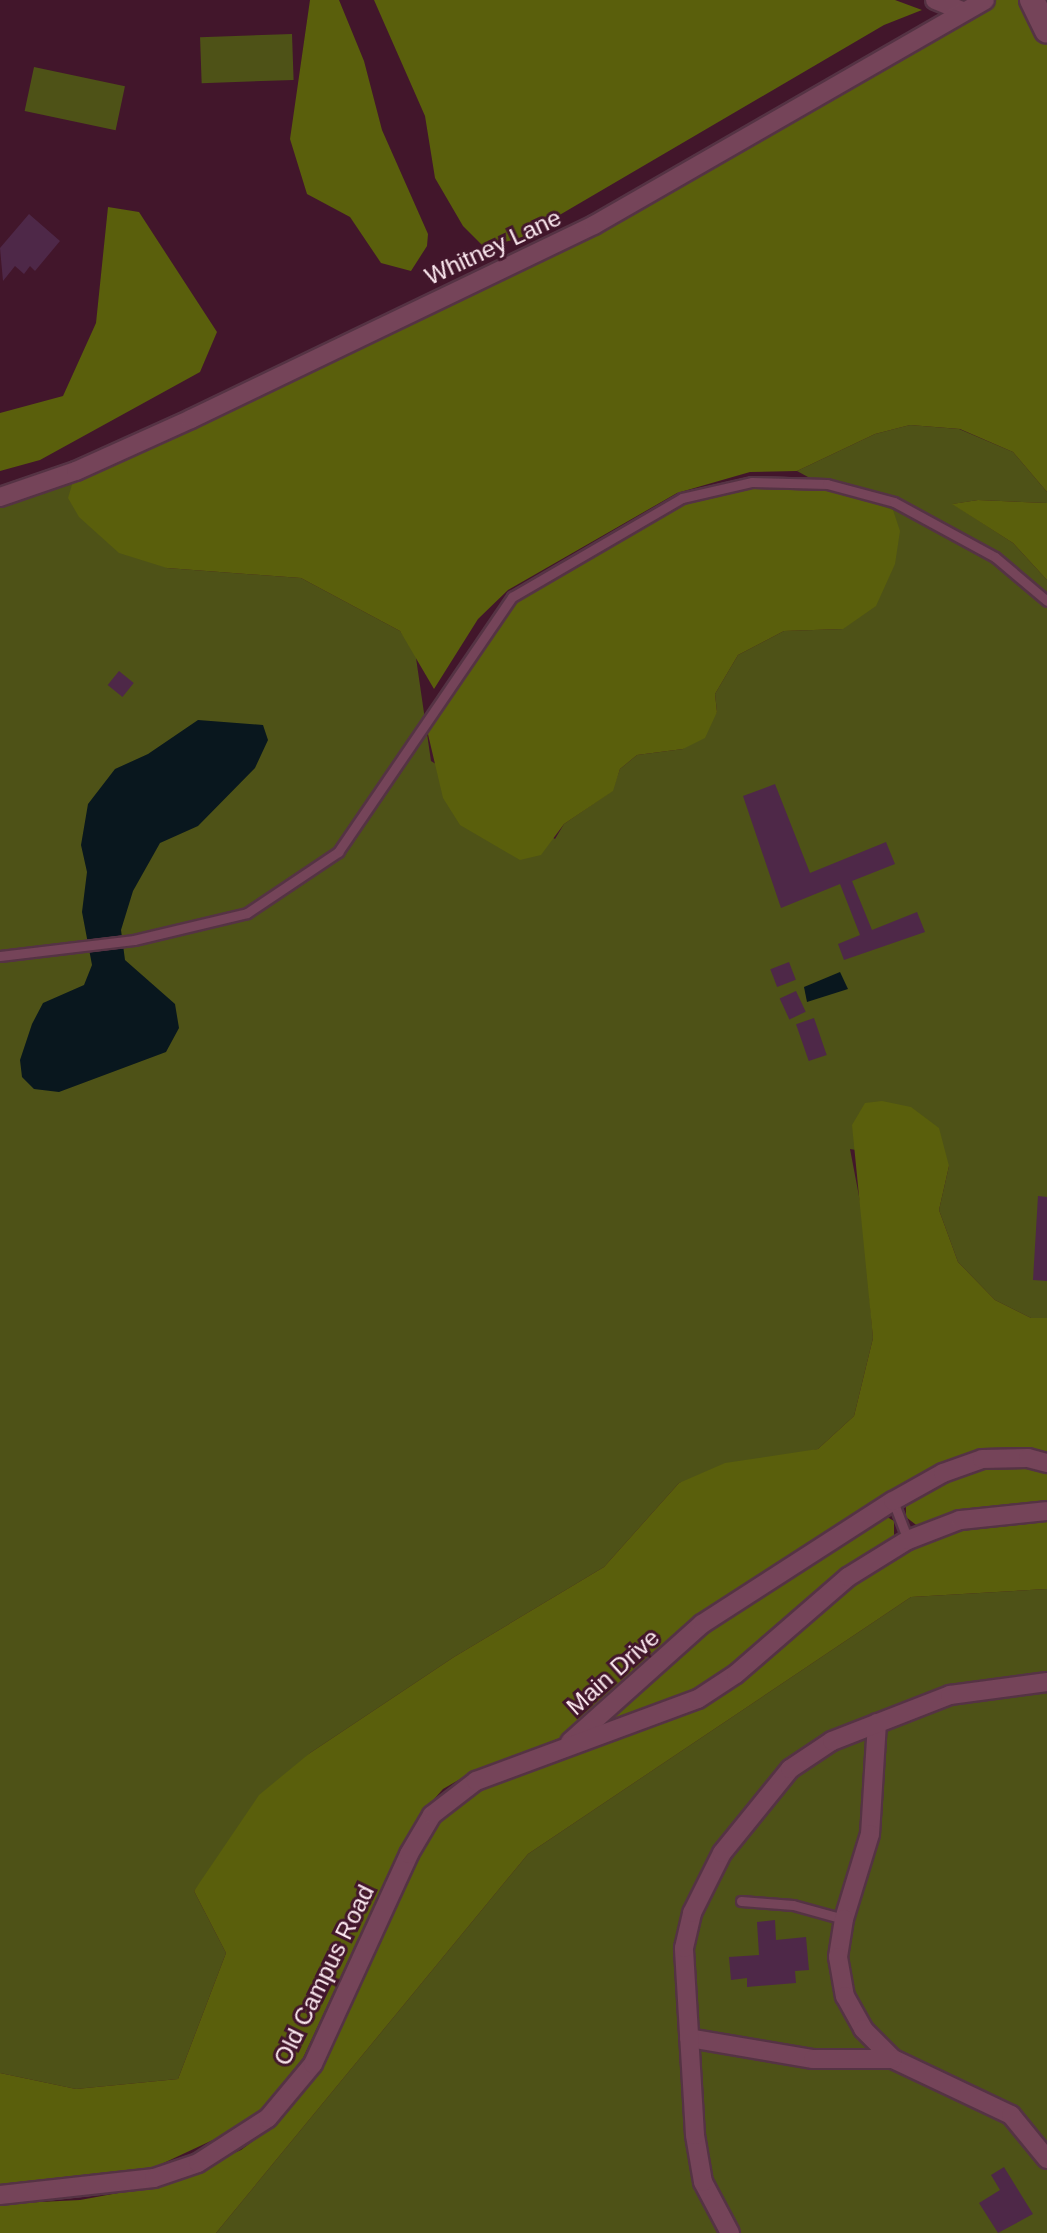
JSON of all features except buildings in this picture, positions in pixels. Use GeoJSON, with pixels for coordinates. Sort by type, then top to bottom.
{"type":"FeatureCollection","features":[{"type":"Feature","properties":{"kind":"street"},"geometry":{"type":"LineString","coordinates":[[935,0],[962,11]]}},
{"type":"Feature","properties":{"kind":"street","name":"Whitney Lane"},"geometry":{"type":"LineString","coordinates":[[0,497],[76,471],[191,419],[594,225],[985,0]]}},
{"type":"Feature","properties":{"kind":"street","name":"Main Drive"},"geometry":{"type":"LineString","coordinates":[[565,1747],[702,1624],[893,1501],[943,1473],[982,1459],[1047,1463]]}},
{"type":"Feature","properties":{"kind":"street","name":"Main Drive"},"geometry":{"type":"LineString","coordinates":[[565,1747],[698,1699],[736,1674],[848,1577],[908,1540],[960,1520],[1047,1511]]}},
{"type":"Feature","properties":{"kind":"street"},"geometry":{"type":"LineString","coordinates":[[730,2233],[703,2182],[689,2038],[685,1936],[722,1853],[790,1769],[832,1741],[950,1695],[1047,1682]]}},
{"type":"Feature","properties":{"kind":"street"},"geometry":{"type":"LineString","coordinates":[[877,1723],[870,1834],[844,1919],[838,1957],[845,1996],[863,2029],[893,2059],[1011,2115],[1047,2159]]}},
{"type":"Feature","properties":{"kind":"street","name":"Old Campus Road"},"geometry":{"type":"LineString","coordinates":[[0,2195],[154,2178],[198,2163],[268,2118],[313,2064],[409,1854],[432,1815],[476,1781],[565,1747]]}},
{"type":"Feature","properties":{"kind":"street"},"geometry":{"type":"LineString","coordinates":[[689,2038],[827,2061],[893,2059]]}},
{"type":"Feature","properties":{"kind":"lane"},"geometry":{"type":"LineString","coordinates":[[0,956],[134,940],[247,913],[338,852],[512,597],[682,498],[752,482],[812,483],[894,502],[995,557],[1047,601]]}},
{"type":"Feature","properties":{"kind":"lane"},"geometry":{"type":"LineString","coordinates":[[893,1501],[908,1540]]}},
{"type":"Feature","properties":{"kind":"lane"},"geometry":{"type":"LineString","coordinates":[[741,1901],[793,1905],[844,1919]]}},
{"type":"Feature","properties":{"kind":"green space"},"geometry":{"type":"Polygon","coordinates":[[[292,34],[294,80],[202,83],[200,37],[292,34]]]}},
{"type":"Feature","properties":{"kind":"green space"},"geometry":{"type":"Polygon","coordinates":[[[34,67],[125,86],[116,130],[25,111],[34,67]]]}},
{"type":"Feature","properties":{"kind":"green space"},"geometry":{"type":"Polygon","coordinates":[[[910,425],[959,429],[1013,452],[1047,492],[1047,503],[978,500],[953,504],[1013,543],[1047,580],[1047,1318],[1031,1318],[995,1300],[958,1262],[939,1210],[949,1166],[850,1149],[863,1217],[873,1338],[854,1416],[818,1449],[679,1483],[604,1567],[454,1657],[310,1753],[194,1891],[226,1953],[178,2079],[76,2089],[0,2073],[0,497],[76,471],[167,568],[301,578],[400,631],[415,651],[431,761],[555,839],[564,824],[612,791],[620,769],[637,755],[683,749],[717,712],[715,694],[738,655],[784,631],[843,629],[830,489],[797,471],[875,434],[910,425]]]}},
{"type":"Feature","properties":{"kind":"green space"},"geometry":{"type":"Polygon","coordinates":[[[1047,1589],[1047,2233],[216,2233],[528,1854],[911,1597],[1047,1589]]]}},
{"type":"Feature","properties":{"kind":"shaded area"},"geometry":{"type":"Polygon","coordinates":[[[310,0],[339,0],[364,61],[382,130],[428,234],[427,246],[411,271],[381,263],[350,217],[307,194],[290,139],[310,0]]]}},
{"type":"Feature","properties":{"kind":"shaded area"},"geometry":{"type":"Polygon","coordinates":[[[374,0],[895,0],[922,10],[884,25],[522,237],[485,248],[463,226],[435,178],[425,116],[374,0]]]}},
{"type":"Feature","properties":{"kind":"shaded area"},"geometry":{"type":"Polygon","coordinates":[[[992,0],[1032,0],[1047,30],[1047,492],[1013,452],[960,429],[910,425],[875,434],[797,471],[750,472],[677,493],[508,590],[478,619],[434,689],[400,631],[301,578],[167,568],[119,553],[79,517],[68,498],[76,471],[594,225],[992,0]]]}},
{"type":"Feature","properties":{"kind":"shaded area"},"geometry":{"type":"Polygon","coordinates":[[[108,207],[139,212],[217,332],[200,372],[40,460],[0,471],[0,413],[63,396],[96,323],[108,207]]]}},
{"type":"Feature","properties":{"kind":"shaded area"},"geometry":{"type":"Polygon","coordinates":[[[753,486],[830,489],[893,510],[900,531],[895,564],[876,606],[843,629],[784,631],[738,655],[715,694],[717,712],[705,738],[683,749],[637,755],[620,769],[613,791],[564,824],[541,855],[520,860],[460,825],[443,798],[427,730],[512,597],[687,502],[753,486]]]}},
{"type":"Feature","properties":{"kind":"shaded area"},"geometry":{"type":"Polygon","coordinates":[[[978,500],[1047,503],[1047,580],[1013,543],[952,504],[978,500]]]}},
{"type":"Feature","properties":{"kind":"shaded area"},"geometry":{"type":"Polygon","coordinates":[[[198,720],[263,725],[268,740],[255,768],[198,826],[160,843],[133,891],[121,930],[125,960],[175,1004],[179,1028],[166,1052],[59,1092],[34,1089],[22,1077],[20,1060],[32,1024],[43,1003],[84,985],[92,965],[82,912],[87,872],[81,845],[88,804],[115,769],[148,754],[198,720]]]}},
{"type":"Feature","properties":{"kind":"shaded area"},"geometry":{"type":"Polygon","coordinates":[[[840,972],[848,989],[807,1002],[804,987],[840,972]]]}},
{"type":"Feature","properties":{"kind":"shaded area"},"geometry":{"type":"Polygon","coordinates":[[[882,1101],[911,1107],[939,1128],[949,1166],[939,1210],[958,1262],[995,1300],[1031,1318],[1047,1318],[1047,1455],[984,1451],[732,1592],[697,1617],[568,1735],[474,1771],[443,1789],[419,1816],[399,1851],[303,2058],[261,2110],[230,2132],[155,2167],[0,2186],[0,2073],[76,2089],[178,2079],[226,1953],[194,1891],[259,1795],[310,1753],[454,1657],[604,1567],[679,1483],[725,1463],[818,1449],[854,1416],[873,1338],[852,1125],[865,1103],[882,1101]]]}},
{"type":"Feature","properties":{"kind":"shaded area"},"geometry":{"type":"Polygon","coordinates":[[[1047,1466],[1047,1507],[920,1528],[906,1517],[906,1499],[973,1467],[1047,1466]]]}},
{"type":"Feature","properties":{"kind":"shaded area"},"geometry":{"type":"Polygon","coordinates":[[[882,1514],[894,1521],[894,1540],[717,1682],[582,1738],[725,1615],[882,1514]]]}},
{"type":"Feature","properties":{"kind":"shaded area"},"geometry":{"type":"Polygon","coordinates":[[[1047,1518],[1047,1589],[911,1597],[528,1854],[216,2233],[0,2233],[0,2204],[80,2200],[162,2185],[241,2150],[273,2126],[322,2064],[436,1822],[478,1790],[634,1732],[914,1543],[959,1526],[1047,1518]]]}}]}
